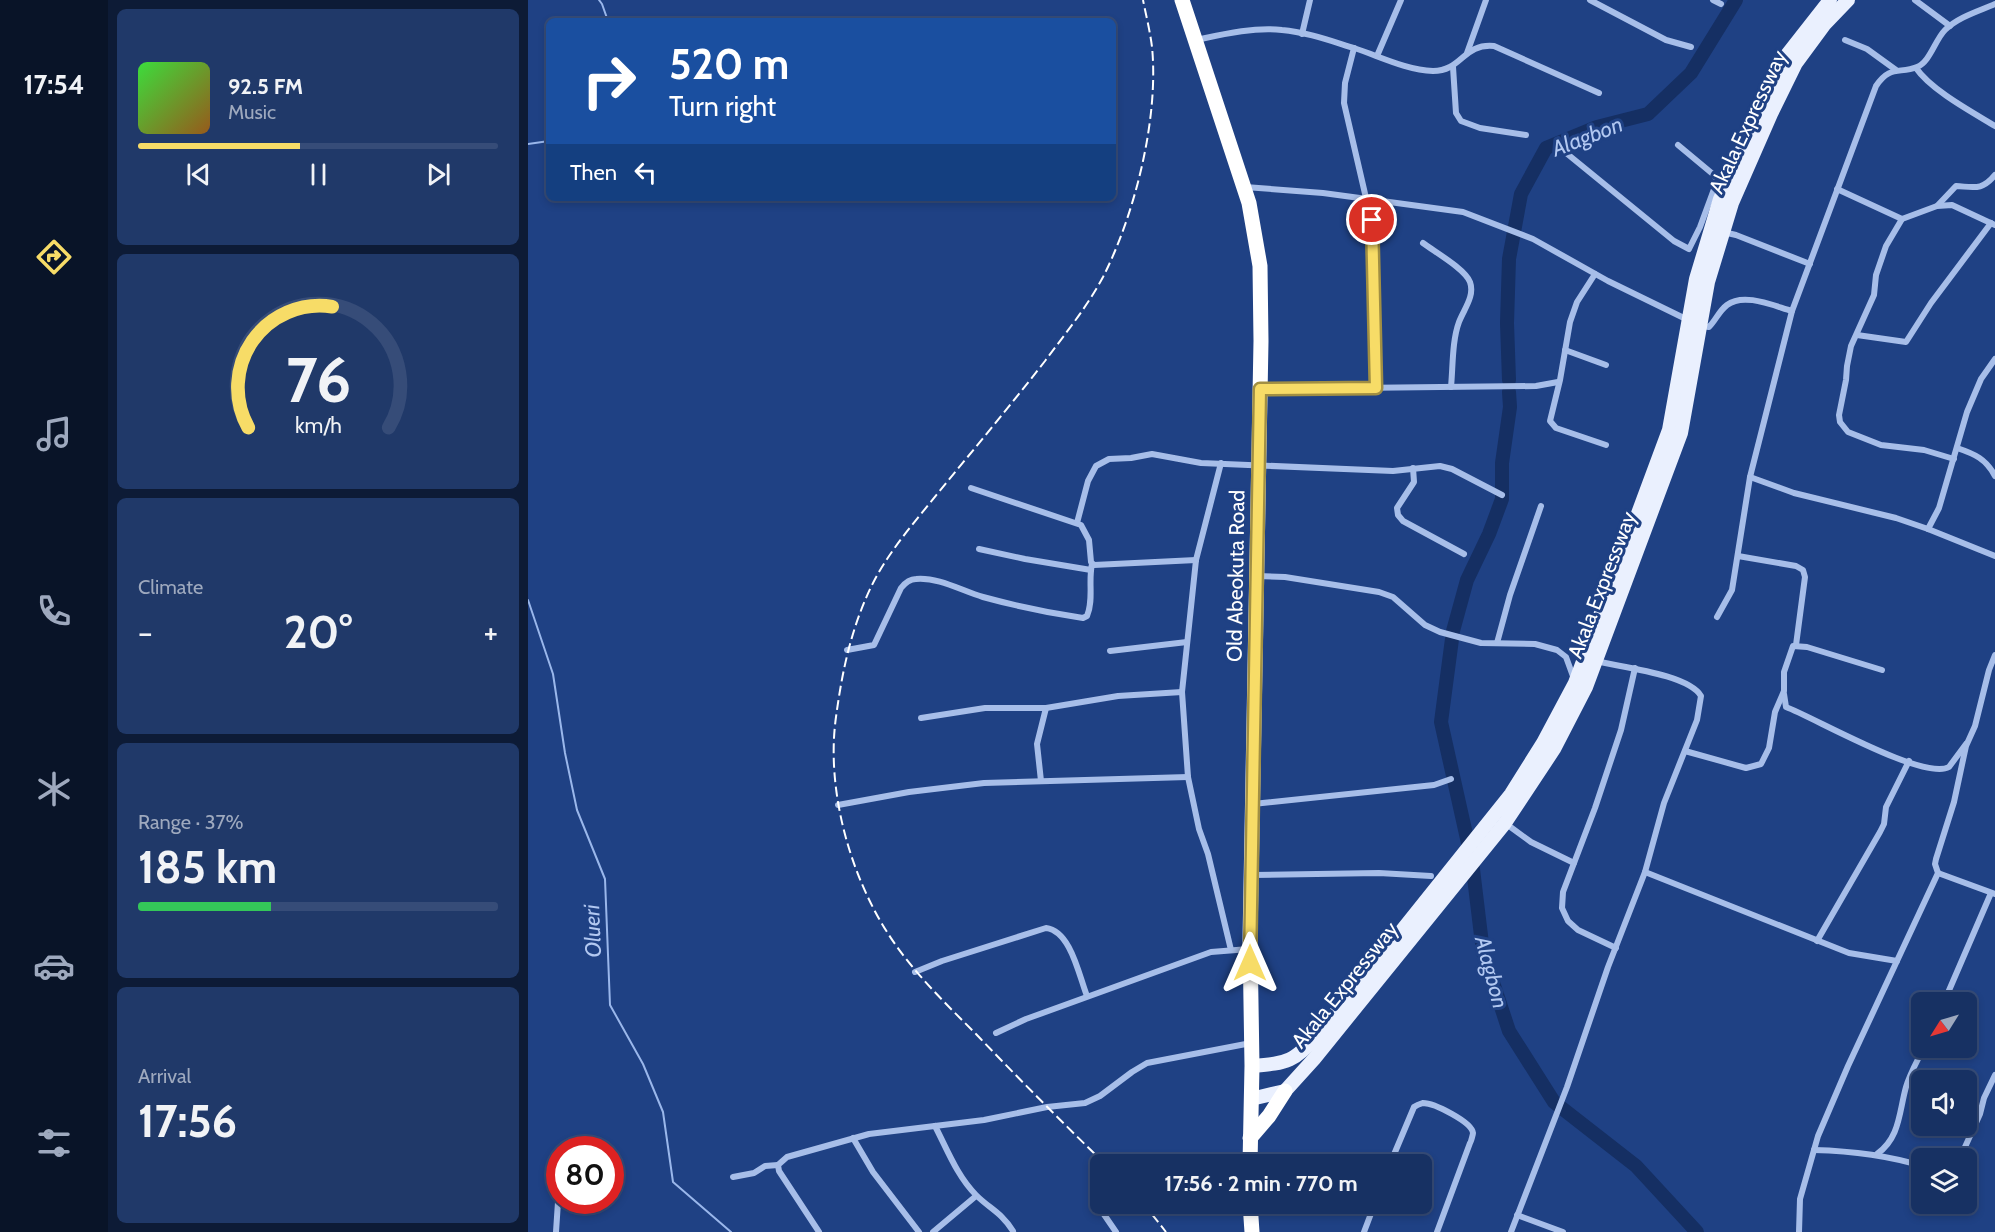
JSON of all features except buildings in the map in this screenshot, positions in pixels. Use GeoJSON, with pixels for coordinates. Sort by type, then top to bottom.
{"type":"FeatureCollection","features":[{"type":"Feature","properties":{"kind":"highway","name":"Old Abeokuta Road"},"geometry":{"type":"LineString","coordinates":[[1182,0],[1244,187],[1260,266],[1260,389],[1250,949],[1252,1066],[1250,1154]]}},
{"type":"Feature","properties":{"kind":"highway"},"geometry":{"type":"LineString","coordinates":[[1250,1138],[1269,1116],[1285,1090]]}},
{"type":"Feature","properties":{"kind":"highway"},"geometry":{"type":"LineString","coordinates":[[1251,1214],[1252,1232]]}},
{"type":"Feature","properties":{"kind":"main road","name":"Akala Expressway"},"geometry":{"type":"LineString","coordinates":[[1252,1066],[1282,1064],[1292,1060],[1305,1049],[1462,865],[1480,845],[1505,824],[1554,749],[1580,685],[1669,430],[1694,324],[1732,202],[1765,111],[1786,56],[1830,0]]}},
{"type":"Feature","properties":{"kind":"main road","name":"Akala Expressway"},"geometry":{"type":"LineString","coordinates":[[1480,845],[1596,662],[1681,433],[1694,324],[1696,279],[1720,199],[1765,111],[1824,25],[1848,0]]}},
{"type":"Feature","properties":{"kind":"main road","name":"Akala Expressway"},"geometry":{"type":"LineString","coordinates":[[1285,1090],[1328,1042],[1462,865]]}},
{"type":"Feature","properties":{"kind":"main road"},"geometry":{"type":"LineString","coordinates":[[1251,1099],[1279,1094],[1285,1090]]}},
{"type":"Feature","properties":{"kind":"street"},"geometry":{"type":"LineString","coordinates":[[1302,34],[1310,0]]}},
{"type":"Feature","properties":{"kind":"street"},"geometry":{"type":"LineString","coordinates":[[1377,56],[1401,0]]}},
{"type":"Feature","properties":{"kind":"street"},"geometry":{"type":"LineString","coordinates":[[1467,53],[1486,0]]}},
{"type":"Feature","properties":{"kind":"street"},"geometry":{"type":"LineString","coordinates":[[1590,0],[1665,40],[1691,47]]}},
{"type":"Feature","properties":{"kind":"street"},"geometry":{"type":"LineString","coordinates":[[1713,0],[1721,4]]}},
{"type":"Feature","properties":{"kind":"street"},"geometry":{"type":"LineString","coordinates":[[1915,0],[1950,26]]}},
{"type":"Feature","properties":{"kind":"street"},"geometry":{"type":"LineString","coordinates":[[1717,617],[1732,590],[1750,477],[1792,311],[1876,86],[1886,74],[1896,70],[1916,68],[1950,26],[1995,4]]}},
{"type":"Feature","properties":{"kind":"street"},"geometry":{"type":"LineString","coordinates":[[1196,40],[1254,31],[1282,30],[1354,48],[1406,66],[1430,71],[1441,71],[1453,67],[1467,53],[1480,46],[1494,46],[1599,93]]}},
{"type":"Feature","properties":{"kind":"street"},"geometry":{"type":"LineString","coordinates":[[1845,40],[1867,49],[1896,70]]}},
{"type":"Feature","properties":{"kind":"street"},"geometry":{"type":"LineString","coordinates":[[1354,48],[1345,83],[1344,103],[1369,199],[1376,388]]}},
{"type":"Feature","properties":{"kind":"street"},"geometry":{"type":"LineString","coordinates":[[1453,67],[1456,113],[1461,121],[1480,128],[1526,135]]}},
{"type":"Feature","properties":{"kind":"street"},"geometry":{"type":"LineString","coordinates":[[1916,68],[1925,79],[1967,110],[1995,126]]}},
{"type":"Feature","properties":{"kind":"street"},"geometry":{"type":"LineString","coordinates":[[1678,146],[1714,175],[1717,181],[1689,249]]}},
{"type":"Feature","properties":{"kind":"street"},"geometry":{"type":"LineString","coordinates":[[1560,148],[1674,241],[1702,257]]}},
{"type":"Feature","properties":{"kind":"street"},"geometry":{"type":"LineString","coordinates":[[1937,206],[1956,186],[1979,188],[1995,175]]}},
{"type":"Feature","properties":{"kind":"street"},"geometry":{"type":"LineString","coordinates":[[1244,187],[1369,199],[1463,212],[1533,239],[1595,274],[1694,324],[1709,327],[1729,303],[1741,299],[1792,311]]}},
{"type":"Feature","properties":{"kind":"street"},"geometry":{"type":"LineString","coordinates":[[1837,189],[1902,219]]}},
{"type":"Feature","properties":{"kind":"street"},"geometry":{"type":"LineString","coordinates":[[1857,335],[1906,342],[1931,303],[1993,224],[1952,205],[1937,206],[1902,219],[1886,246],[1876,275],[1874,295],[1848,356],[1839,415],[1843,427],[1848,432],[1881,445],[1924,450],[1954,459]]}},
{"type":"Feature","properties":{"kind":"street"},"geometry":{"type":"LineString","coordinates":[[1723,232],[1810,264]]}},
{"type":"Feature","properties":{"kind":"street"},"geometry":{"type":"LineString","coordinates":[[1424,243],[1452,264],[1469,279],[1471,284],[1470,298],[1459,323],[1451,387]]}},
{"type":"Feature","properties":{"kind":"street"},"geometry":{"type":"LineString","coordinates":[[1595,274],[1572,315],[1551,423],[1556,428],[1606,445]]}},
{"type":"Feature","properties":{"kind":"street"},"geometry":{"type":"LineString","coordinates":[[1565,350],[1606,365]]}},
{"type":"Feature","properties":{"kind":"street"},"geometry":{"type":"LineString","coordinates":[[1928,529],[1939,508],[1967,412],[1981,379],[1995,359]]}},
{"type":"Feature","properties":{"kind":"street"},"geometry":{"type":"LineString","coordinates":[[1260,389],[1536,386],[1558,382]]}},
{"type":"Feature","properties":{"kind":"street"},"geometry":{"type":"LineString","coordinates":[[1958,448],[1975,453],[1984,459],[1995,476]]}},
{"type":"Feature","properties":{"kind":"street"},"geometry":{"type":"LineString","coordinates":[[1077,523],[1090,473],[1096,466],[1109,459],[1160,454],[1202,463],[1393,471],[1445,466],[1502,495]]}},
{"type":"Feature","properties":{"kind":"street"},"geometry":{"type":"LineString","coordinates":[[1221,463],[1196,560],[1182,692],[1188,777],[1199,829],[1208,854],[1231,950]]}},
{"type":"Feature","properties":{"kind":"street"},"geometry":{"type":"LineString","coordinates":[[1413,468],[1414,482],[1397,508],[1398,516],[1403,521],[1464,554]]}},
{"type":"Feature","properties":{"kind":"street"},"geometry":{"type":"LineString","coordinates":[[1750,477],[1794,493],[1896,518],[1995,556]]}},
{"type":"Feature","properties":{"kind":"street"},"geometry":{"type":"LineString","coordinates":[[847,650],[874,645],[901,588],[911,580],[936,581],[1016,606],[1083,618],[1087,616],[1090,607],[1089,577],[1092,567],[1087,533],[1077,523],[970,488]]}},
{"type":"Feature","properties":{"kind":"street"},"geometry":{"type":"LineString","coordinates":[[1497,643],[1510,596],[1541,506]]}},
{"type":"Feature","properties":{"kind":"street"},"geometry":{"type":"LineString","coordinates":[[979,549],[1025,559],[1092,567],[1196,560]]}},
{"type":"Feature","properties":{"kind":"street"},"geometry":{"type":"LineString","coordinates":[[1737,556],[1796,566],[1803,570],[1805,577],[1796,645],[1790,649],[1784,672],[1784,704],[1786,707],[1867,747],[1935,769],[1945,769],[1968,741]]}},
{"type":"Feature","properties":{"kind":"street"},"geometry":{"type":"LineString","coordinates":[[1257,576],[1285,577],[1379,592],[1394,597],[1425,625],[1434,629],[1481,643],[1535,644],[1557,650],[1566,657],[1580,685]]}},
{"type":"Feature","properties":{"kind":"street"},"geometry":{"type":"LineString","coordinates":[[1110,651],[1186,642]]}},
{"type":"Feature","properties":{"kind":"street"},"geometry":{"type":"LineString","coordinates":[[1796,645],[1882,670]]}},
{"type":"Feature","properties":{"kind":"street"},"geometry":{"type":"LineString","coordinates":[[1799,1232],[1800,1199],[1814,1150],[1848,1066],[1938,873],[1935,864],[1954,802],[1968,741],[1975,726],[1995,655]]}},
{"type":"Feature","properties":{"kind":"street"},"geometry":{"type":"LineString","coordinates":[[1511,1232],[1567,1087],[1645,872],[1664,803],[1685,751],[1698,713],[1701,696],[1695,688],[1662,675],[1596,662]]}},
{"type":"Feature","properties":{"kind":"street"},"geometry":{"type":"LineString","coordinates":[[1616,948],[1578,930],[1568,921],[1562,908],[1563,892],[1621,730],[1635,668]]}},
{"type":"Feature","properties":{"kind":"street"},"geometry":{"type":"LineString","coordinates":[[1685,751],[1746,768],[1761,764],[1769,748],[1775,712],[1784,691]]}},
{"type":"Feature","properties":{"kind":"street"},"geometry":{"type":"LineString","coordinates":[[921,718],[985,708],[1046,708],[1118,696],[1182,692]]}},
{"type":"Feature","properties":{"kind":"street"},"geometry":{"type":"LineString","coordinates":[[1041,781],[1037,744],[1046,708]]}},
{"type":"Feature","properties":{"kind":"street"},"geometry":{"type":"LineString","coordinates":[[1817,940],[1880,832],[1884,824],[1886,807],[1909,761]]}},
{"type":"Feature","properties":{"kind":"street"},"geometry":{"type":"LineString","coordinates":[[838,805],[909,792],[973,784],[1188,777]]}},
{"type":"Feature","properties":{"kind":"street"},"geometry":{"type":"LineString","coordinates":[[1252,804],[1434,784],[1451,779]]}},
{"type":"Feature","properties":{"kind":"street"},"geometry":{"type":"LineString","coordinates":[[1505,824],[1532,842],[1574,863]]}},
{"type":"Feature","properties":{"kind":"street"},"geometry":{"type":"LineString","coordinates":[[1645,872],[1849,953],[1897,961]]}},
{"type":"Feature","properties":{"kind":"street"},"geometry":{"type":"LineString","coordinates":[[1251,875],[1379,873],[1431,876]]}},
{"type":"Feature","properties":{"kind":"street"},"geometry":{"type":"LineString","coordinates":[[1938,873],[1993,894],[1949,992]]}},
{"type":"Feature","properties":{"kind":"street"},"geometry":{"type":"LineString","coordinates":[[915,972],[942,961],[1046,928],[1052,929],[1063,938],[1069,947],[1087,996]]}},
{"type":"Feature","properties":{"kind":"street"},"geometry":{"type":"LineString","coordinates":[[996,1033],[1026,1019],[1210,952],[1250,949]]}},
{"type":"Feature","properties":{"kind":"street"},"geometry":{"type":"LineString","coordinates":[[733,1177],[754,1173],[765,1166],[778,1165],[787,1157],[853,1138],[1085,1103],[1100,1096],[1132,1072],[1147,1064],[1251,1043]]}},
{"type":"Feature","properties":{"kind":"street"},"geometry":{"type":"LineString","coordinates":[[1877,1154],[1887,1147],[1896,1132],[1907,1085],[1919,1058]]}},
{"type":"Feature","properties":{"kind":"street"},"geometry":{"type":"LineString","coordinates":[[1965,1148],[1995,1075]]}},
{"type":"Feature","properties":{"kind":"street"},"geometry":{"type":"LineString","coordinates":[[1394,1154],[1414,1107],[1417,1105],[1427,1103],[1464,1120],[1472,1129],[1470,1143],[1437,1232]]}},
{"type":"Feature","properties":{"kind":"street"},"geometry":{"type":"LineString","coordinates":[[935,1126],[957,1170],[976,1196],[1004,1216],[1013,1231]]}},
{"type":"Feature","properties":{"kind":"street"},"geometry":{"type":"LineString","coordinates":[[853,1138],[873,1172],[919,1232]]}},
{"type":"Feature","properties":{"kind":"street"},"geometry":{"type":"LineString","coordinates":[[1814,1150],[1877,1154],[1911,1163]]}},
{"type":"Feature","properties":{"kind":"street"},"geometry":{"type":"LineString","coordinates":[[778,1165],[779,1171],[819,1232]]}},
{"type":"Feature","properties":{"kind":"street"},"geometry":{"type":"LineString","coordinates":[[933,1232],[976,1196]]}},
{"type":"Feature","properties":{"kind":"street"},"geometry":{"type":"LineString","coordinates":[[556,1232],[557,1214]]}},
{"type":"Feature","properties":{"kind":"street"},"geometry":{"type":"LineString","coordinates":[[1103,1214],[1116,1232]]}},
{"type":"Feature","properties":{"kind":"street"},"geometry":{"type":"LineString","coordinates":[[1364,1232],[1371,1214]]}},
{"type":"Feature","properties":{"kind":"street"},"geometry":{"type":"LineString","coordinates":[[1517,1215],[1563,1232]]}},
{"type":"Feature","properties":{"kind":"waterway","name":"Olueri"},"geometry":{"type":"LineString","coordinates":[[599,0],[607,18]]}},
{"type":"Feature","properties":{"kind":"waterway","name":"Alagbon"},"geometry":{"type":"LineString","coordinates":[[1509,380],[1507,323],[1509,259],[1521,194],[1546,148],[1597,127],[1648,114],[1691,73],[1736,0]]}},
{"type":"Feature","properties":{"kind":"waterway","name":"Olueri"},"geometry":{"type":"LineString","coordinates":[[528,144],[546,141]]}},
{"type":"Feature","properties":{"kind":"waterway","name":"Alagbon"},"geometry":{"type":"LineString","coordinates":[[1453,631],[1467,580],[1489,534],[1502,499],[1502,463],[1510,407],[1509,392]]}},
{"type":"Feature","properties":{"kind":"waterway","name":"Olueri"},"geometry":{"type":"LineString","coordinates":[[528,600],[553,674],[565,753],[577,810],[605,879],[610,1005],[643,1064],[663,1112],[673,1182],[731,1232]]}},
{"type":"Feature","properties":{"kind":"waterway","name":"Alagbon"},"geometry":{"type":"LineString","coordinates":[[1452,639],[1441,722],[1472,861],[1483,952],[1509,1031],[1554,1102],[1636,1166],[1697,1232]]}},
{"type":"Feature","properties":{"kind":"railway"},"geometry":{"type":"LineString","coordinates":[[1095,1154],[940,998],[917,973],[887,932],[862,883],[844,829],[834,772],[834,744],[838,700],[848,651],[864,603],[878,574],[893,550],[1019,394],[1083,310],[1115,252],[1142,165],[1152,104],[1152,47],[1143,0]]}},
{"type":"Feature","properties":{"kind":"railway"},"geometry":{"type":"LineString","coordinates":[[1152,1214],[1166,1232]]}},
{"type":"Feature","properties":{"kind":"route"},"geometry":{"type":"LineString","coordinates":[[1250,963],[1260,389],[1376,388],[1372,220]]}}]}
